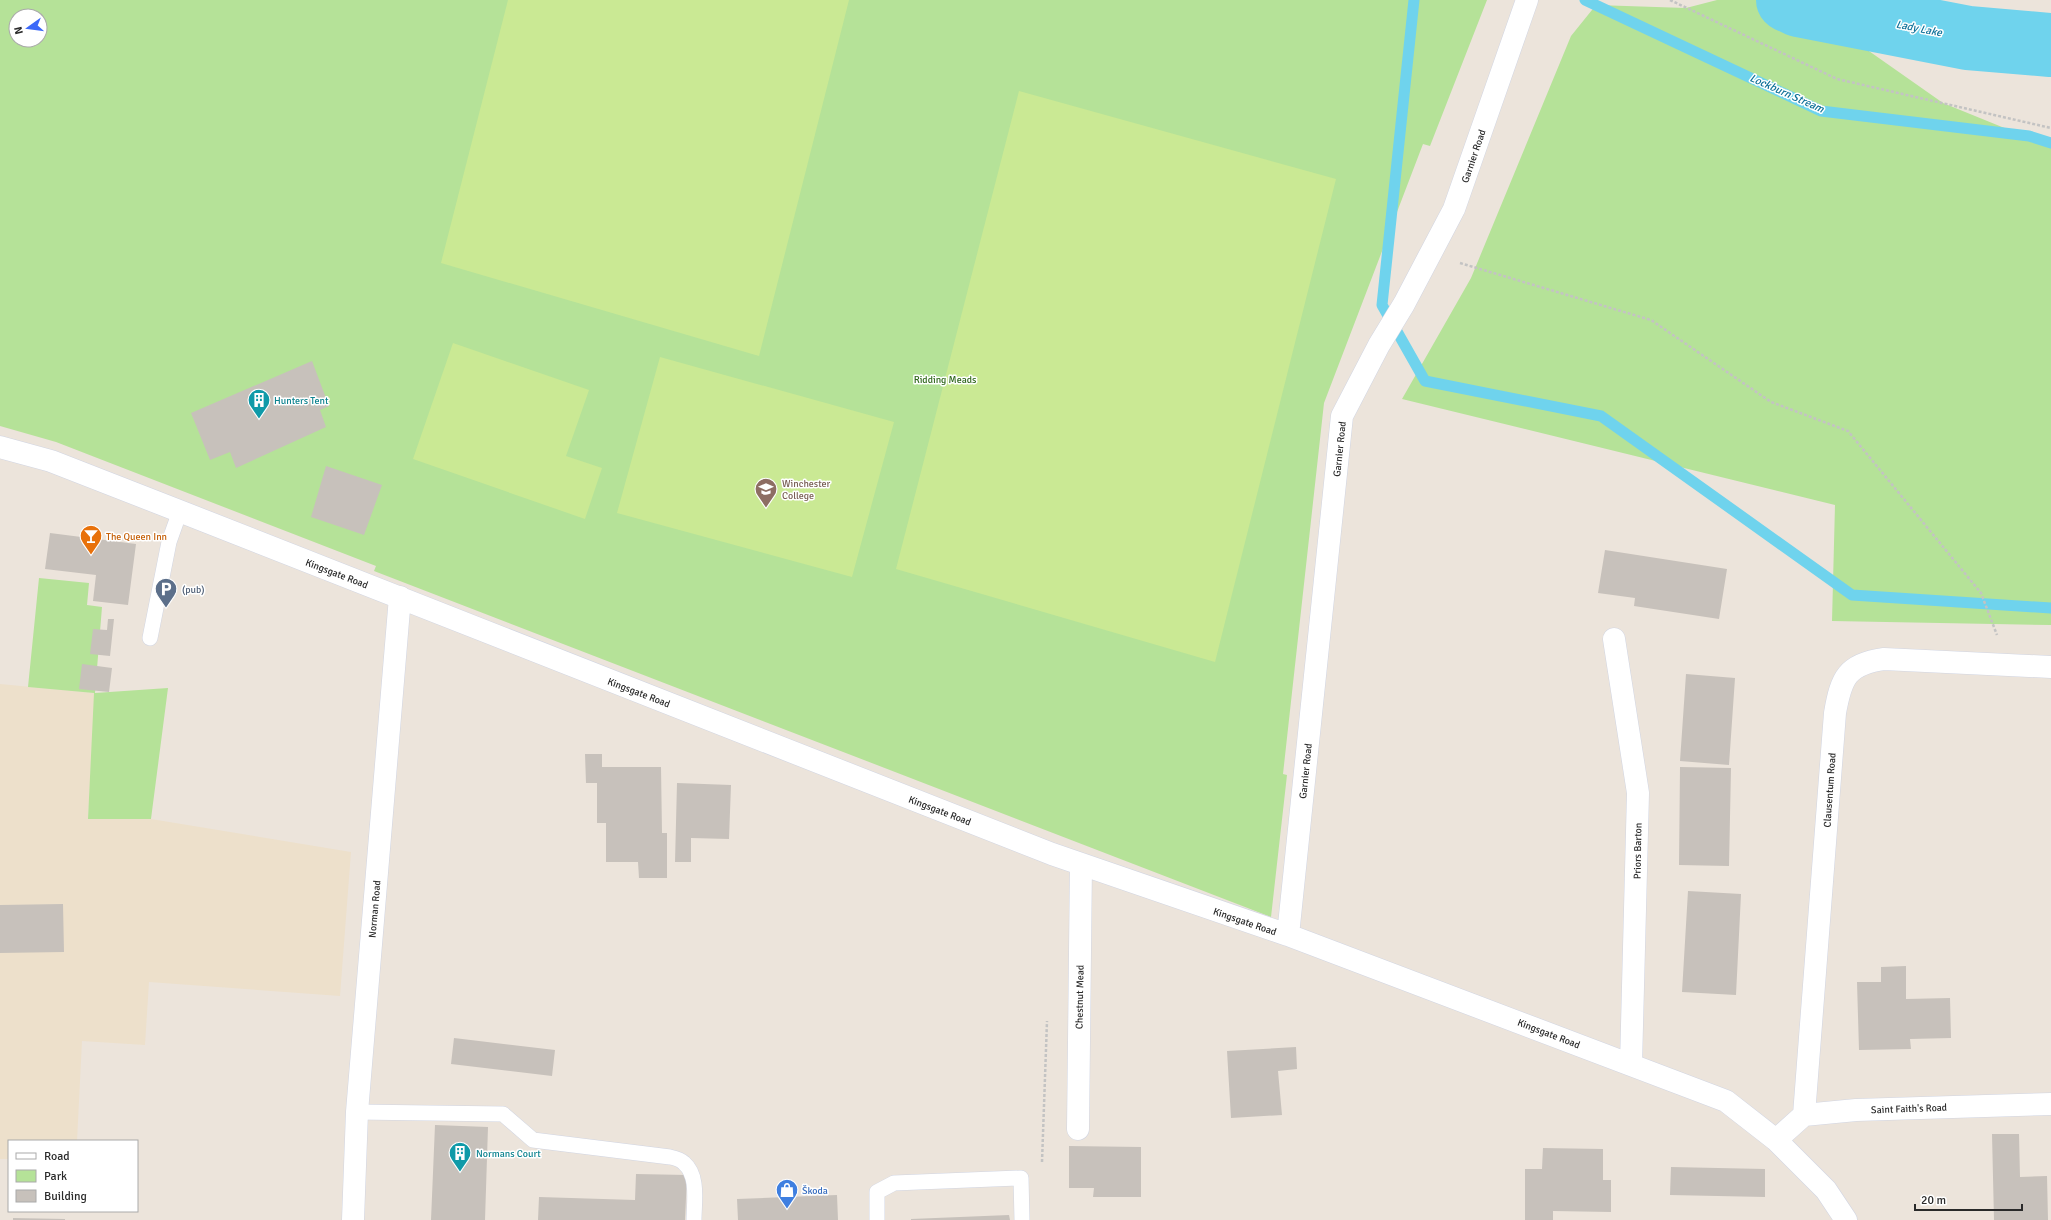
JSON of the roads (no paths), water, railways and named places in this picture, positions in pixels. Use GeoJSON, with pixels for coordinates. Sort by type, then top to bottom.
{"type":"FeatureCollection","features":[{"type":"Feature","properties":{"kind":"street","name":"Garnier Road"},"geometry":{"type":"LineString","coordinates":[[1288,935],[1342,416],[1379,345],[1404,304],[1454,209],[1527,0]]}},
{"type":"Feature","properties":{"kind":"street","name":"Kingsgate Road"},"geometry":{"type":"LineString","coordinates":[[0,447],[51,461],[1081,864],[1288,935],[1726,1101],[1776,1140],[1826,1190],[1846,1220]]}},
{"type":"Feature","properties":{"kind":"street","name":"Norman Road"},"geometry":{"type":"LineString","coordinates":[[353,1220],[357,1112],[400,597]]}},
{"type":"Feature","properties":{"kind":"street","name":"Priors Barton"},"geometry":{"type":"LineString","coordinates":[[1614,639],[1638,793],[1631,1064]]}},
{"type":"Feature","properties":{"kind":"street","name":"Clausentum Road"},"geometry":{"type":"LineString","coordinates":[[1804,1115],[1834,721],[1839,690],[1851,672],[1866,662],[1884,659],[2051,667]]}},
{"type":"Feature","properties":{"kind":"street","name":"Chestnut Mead"},"geometry":{"type":"LineString","coordinates":[[1078,1129],[1081,864]]}},
{"type":"Feature","properties":{"kind":"street","name":"Saint Faith's Road"},"geometry":{"type":"LineString","coordinates":[[1804,1115],[1856,1110],[2051,1104]]}},
{"type":"Feature","properties":{"kind":"street"},"geometry":{"type":"LineString","coordinates":[[1776,1140],[1804,1115]]}},
{"type":"Feature","properties":{"kind":"lane"},"geometry":{"type":"LineString","coordinates":[[150,638],[169,542],[180,511]]}},
{"type":"Feature","properties":{"kind":"lane"},"geometry":{"type":"LineString","coordinates":[[357,1112],[503,1114],[533,1140],[670,1157],[684,1162],[691,1171],[694,1186],[694,1220]]}},
{"type":"Feature","properties":{"kind":"lane"},"geometry":{"type":"LineString","coordinates":[[877,1220],[877,1192],[894,1183],[1021,1178],[1022,1220]]}},
{"type":"Feature","properties":{"kind":"waterway"},"geometry":{"type":"LineString","coordinates":[[1414,0],[1382,305],[1425,381],[1601,416],[1852,595],[2051,608]]}},
{"type":"Feature","properties":{"kind":"waterway","name":"Lockburn Stream"},"geometry":{"type":"LineString","coordinates":[[1585,0],[1821,111],[2029,136],[2051,143]]}},
{"type":"Feature","properties":{"kind":"waterway","name":"Lady Lake"},"geometry":{"type":"LineString","coordinates":[[1788,0],[1799,5],[1968,38],[2051,45]]}},
{"type":"Feature","properties":{"kind":"place","name":"Hunters Tent"},"geometry":{"type":"Point","coordinates":[259,420]}},
{"type":"Feature","properties":{"kind":"place","name":"Winchester College"},"geometry":{"type":"Point","coordinates":[766,508]}},
{"type":"Feature","properties":{"kind":"place","name":"The Queen Inn"},"geometry":{"type":"Point","coordinates":[91,556]}},
{"type":"Feature","properties":{"kind":"place","name":"(pub)"},"geometry":{"type":"Point","coordinates":[166,608]}},
{"type":"Feature","properties":{"kind":"place","name":"Normans Court"},"geometry":{"type":"Point","coordinates":[460,1172]}},
{"type":"Feature","properties":{"kind":"place","name":"Škoda"},"geometry":{"type":"Point","coordinates":[787,1210]}},
{"type":"Feature","properties":{"kind":"park label","name":"Ridding Meads"},"geometry":{"type":"Point","coordinates":[945,379]}}]}
